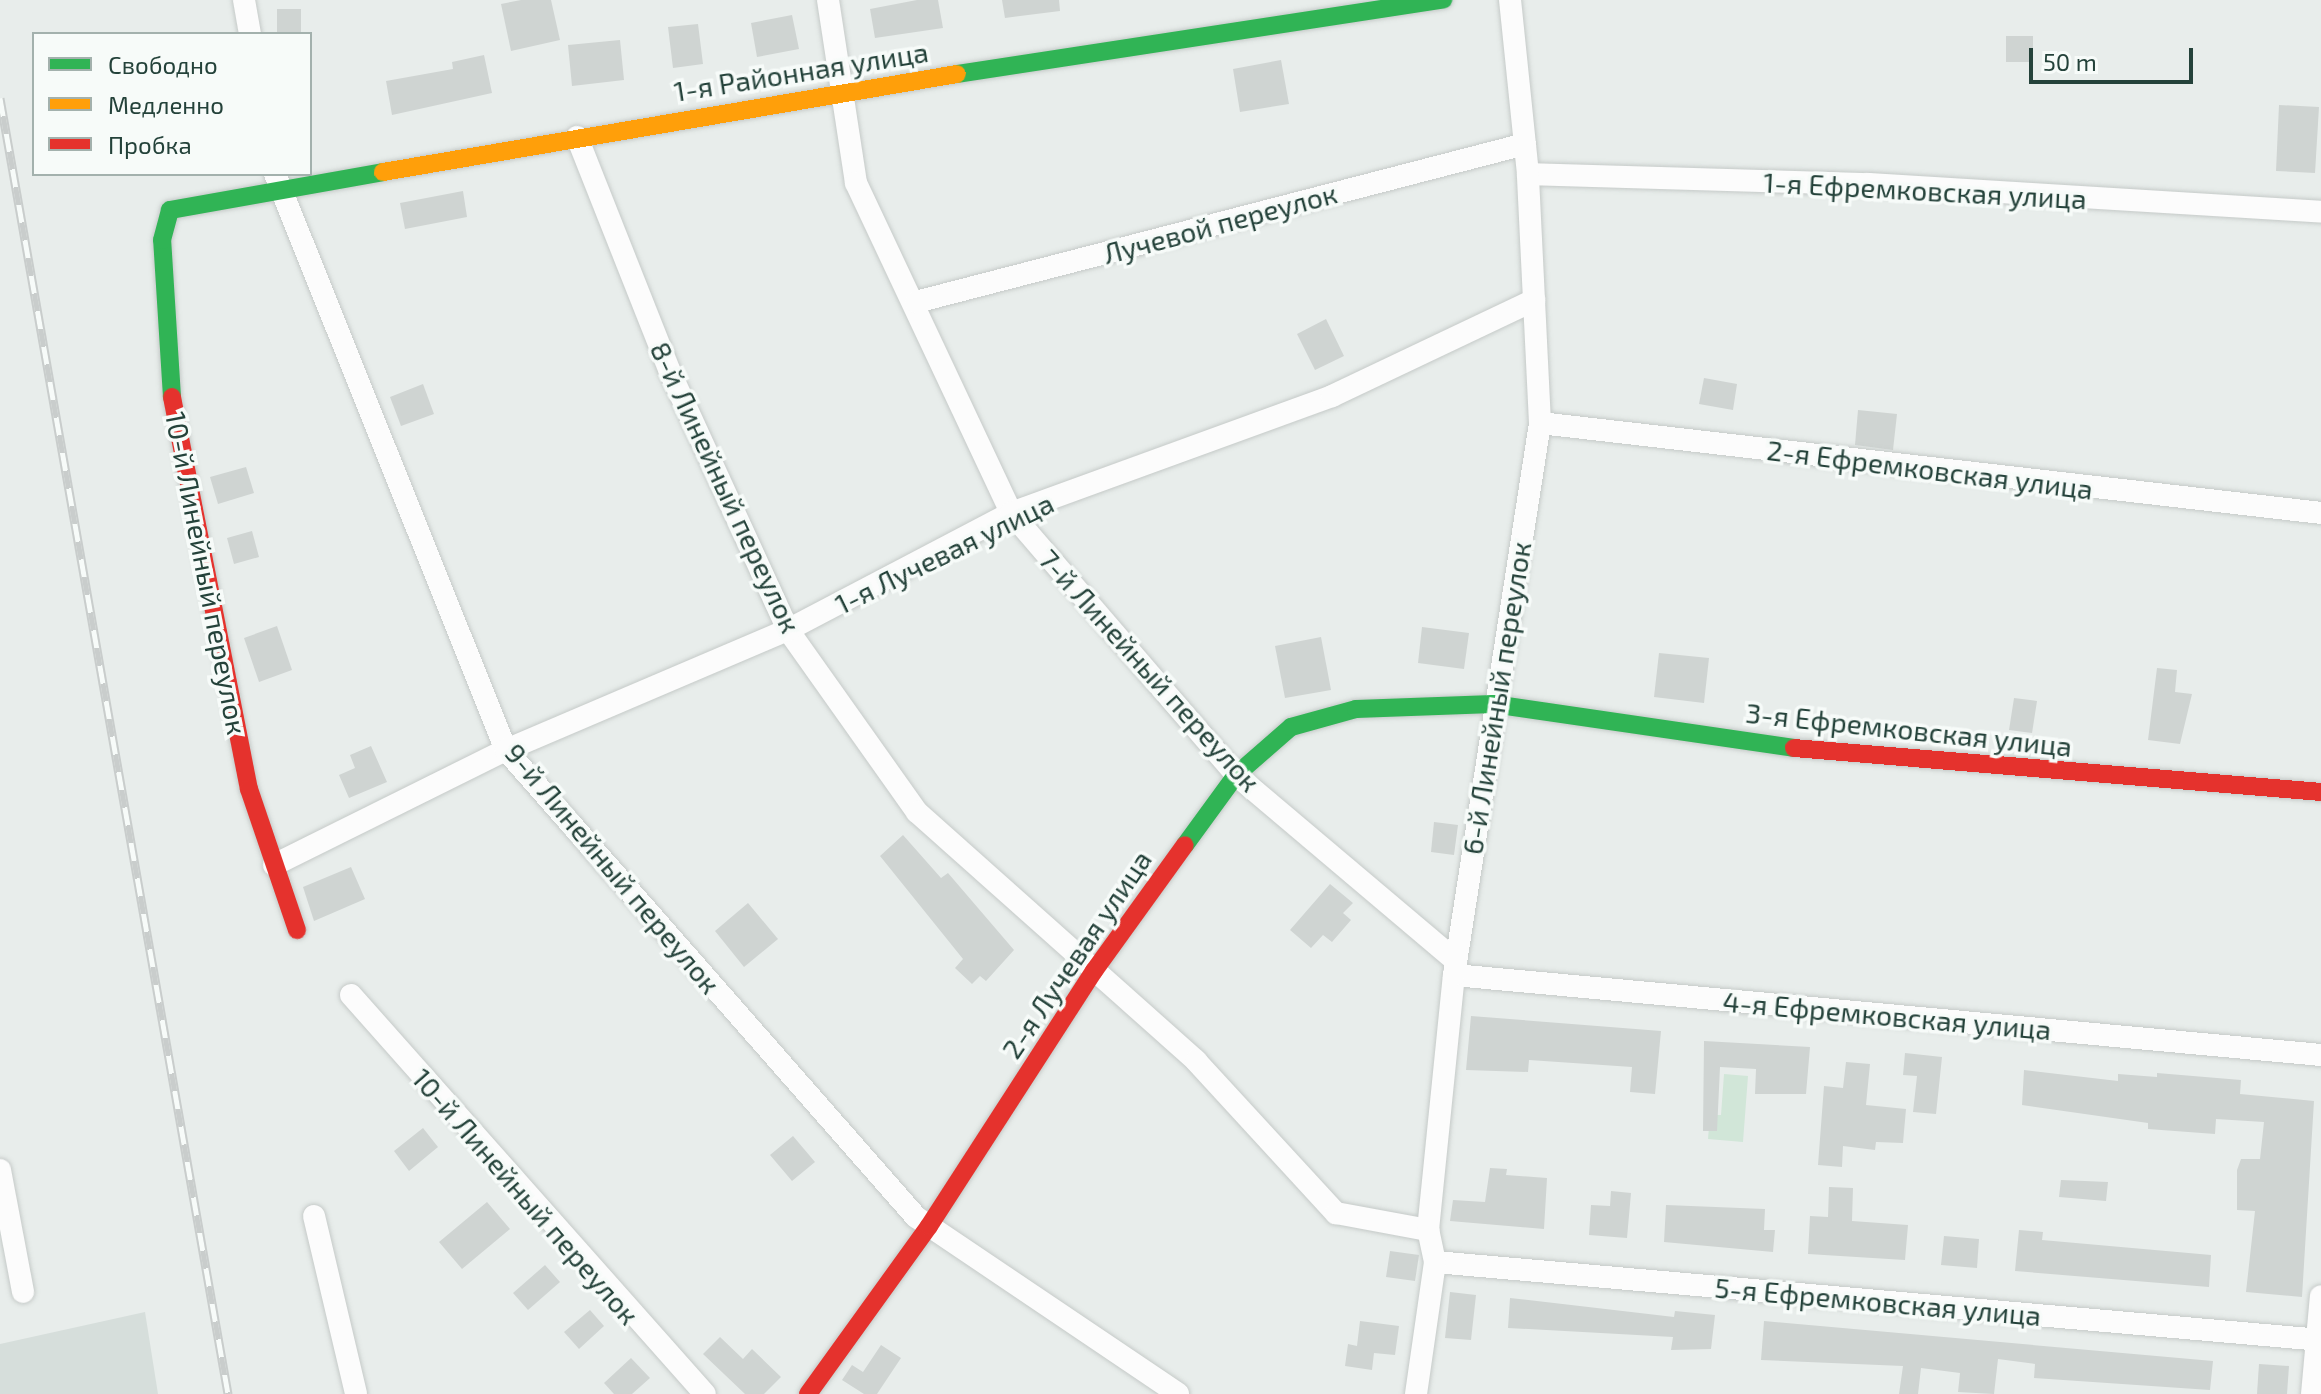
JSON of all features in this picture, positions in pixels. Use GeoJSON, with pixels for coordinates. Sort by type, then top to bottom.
{"type":"FeatureCollection","features":[{"type":"Feature","properties":{"kind":"street"},"geometry":{"type":"LineString","coordinates":[[244,0],[250,32]]}},
{"type":"Feature","properties":{"kind":"street","name":"7-й Линейный переулок"},"geometry":{"type":"LineString","coordinates":[[828,0],[838,92],[856,183],[916,302],[1011,513],[1236,775],[1455,968]]}},
{"type":"Feature","properties":{"kind":"street","name":"1-я Районная улица"},"geometry":{"type":"LineString","coordinates":[[312,176],[577,137],[838,92],[1443,0]]}},
{"type":"Feature","properties":{"kind":"street","name":"6-й Линейный переулок"},"geometry":{"type":"LineString","coordinates":[[1416,1394],[1435,1262],[1428,1230],[1455,968],[1493,704],[1540,423],[1528,174],[1510,0]]}},
{"type":"Feature","properties":{"kind":"street","name":"8-й Линейный переулок"},"geometry":{"type":"LineString","coordinates":[[577,137],[670,372],[788,630],[917,812],[1196,1061],[1336,1213],[1428,1230]]}},
{"type":"Feature","properties":{"kind":"street","name":"Лучевой переулок"},"geometry":{"type":"LineString","coordinates":[[916,302],[1525,144]]}},
{"type":"Feature","properties":{"kind":"street","name":"1-я Ефремковская улица"},"geometry":{"type":"LineString","coordinates":[[1528,174],[1868,184],[2321,212]]}},
{"type":"Feature","properties":{"kind":"street","name":"1-я Районная улица"},"geometry":{"type":"LineString","coordinates":[[170,210],[276,181],[310,176]]}},
{"type":"Feature","properties":{"kind":"street","name":"9-й Линейный переулок"},"geometry":{"type":"LineString","coordinates":[[276,181],[506,750],[916,1217],[1178,1394]]}},
{"type":"Feature","properties":{"kind":"street","name":"10-й Линейный переулок"},"geometry":{"type":"LineString","coordinates":[[170,210],[162,240],[169,382],[249,789],[297,930]]}},
{"type":"Feature","properties":{"kind":"street","name":"1-я Лучевая улица"},"geometry":{"type":"LineString","coordinates":[[274,865],[506,750],[788,630],[1011,513],[1332,396],[1534,300]]}},
{"type":"Feature","properties":{"kind":"street","name":"2-я Ефремковская улица"},"geometry":{"type":"LineString","coordinates":[[1540,423],[2321,513]]}},
{"type":"Feature","properties":{"kind":"street","name":"2-я Лучевая улица"},"geometry":{"type":"LineString","coordinates":[[808,1394],[929,1226],[1094,971],[1236,775],[1291,727],[1356,709],[1493,704]]}},
{"type":"Feature","properties":{"kind":"street","name":"3-я Ефремковская улица"},"geometry":{"type":"LineString","coordinates":[[1493,704],[1802,749],[2321,792]]}},
{"type":"Feature","properties":{"kind":"street","name":"4-я Ефремковская улица"},"geometry":{"type":"LineString","coordinates":[[1455,968],[2321,1055]]}},
{"type":"Feature","properties":{"kind":"street","name":"10-й Линейный переулок"},"geometry":{"type":"LineString","coordinates":[[351,995],[705,1394]]}},
{"type":"Feature","properties":{"kind":"street"},"geometry":{"type":"LineString","coordinates":[[0,1170],[23,1292]]}},
{"type":"Feature","properties":{"kind":"street"},"geometry":{"type":"LineString","coordinates":[[314,1216],[356,1394]]}},
{"type":"Feature","properties":{"kind":"street","name":"5-я Ефремковская улица"},"geometry":{"type":"LineString","coordinates":[[1435,1262],[2319,1340]]}},
{"type":"Feature","properties":{"kind":"street"},"geometry":{"type":"LineString","coordinates":[[2312,1394],[2321,1296]]}},
{"type":"Feature","properties":{"kind":"shaded area"},"geometry":{"type":"Polygon","coordinates":[[[145,1312],[158,1394],[0,1394],[0,1344],[145,1312]]]}},
{"type":"Feature","properties":{"kind":"green space"},"geometry":{"type":"Polygon","coordinates":[[[1724,1074],[1748,1076],[1743,1142],[1708,1139],[1710,1115],[1721,1115],[1724,1074]]]}},
{"type":"Feature","properties":{"kind":"building"},"geometry":{"type":"Polygon","coordinates":[[[551,0],[560,40],[511,51],[501,4],[551,0]]]}},
{"type":"Feature","properties":{"kind":"building"},"geometry":{"type":"Polygon","coordinates":[[[917,0],[938,0],[943,28],[875,38],[870,9],[917,0]]]}},
{"type":"Feature","properties":{"kind":"building"},"geometry":{"type":"Polygon","coordinates":[[[1002,0],[1059,0],[1060,11],[1005,18],[1002,0]]]}},
{"type":"Feature","properties":{"kind":"building"},"geometry":{"type":"Polygon","coordinates":[[[277,9],[301,9],[301,32],[277,32],[277,9]]]}},
{"type":"Feature","properties":{"kind":"building"},"geometry":{"type":"Polygon","coordinates":[[[792,15],[799,49],[757,57],[751,23],[792,15]]]}},
{"type":"Feature","properties":{"kind":"building"},"geometry":{"type":"Polygon","coordinates":[[[698,24],[703,64],[673,68],[668,27],[698,24]]]}},
{"type":"Feature","properties":{"kind":"building"},"geometry":{"type":"Polygon","coordinates":[[[2006,36],[2033,36],[2033,62],[2006,62],[2006,36]]]}},
{"type":"Feature","properties":{"kind":"building"},"geometry":{"type":"Polygon","coordinates":[[[620,40],[624,80],[572,86],[568,45],[620,40]]]}},
{"type":"Feature","properties":{"kind":"building"},"geometry":{"type":"Polygon","coordinates":[[[484,55],[492,93],[392,115],[386,81],[453,69],[452,62],[484,55]]]}},
{"type":"Feature","properties":{"kind":"building"},"geometry":{"type":"Polygon","coordinates":[[[1281,60],[1289,104],[1240,112],[1233,69],[1281,60]]]}},
{"type":"Feature","properties":{"kind":"building"},"geometry":{"type":"Polygon","coordinates":[[[2279,105],[2319,107],[2315,173],[2276,171],[2279,105]]]}},
{"type":"Feature","properties":{"kind":"building"},"geometry":{"type":"Polygon","coordinates":[[[463,191],[467,217],[405,229],[400,203],[463,191]]]}},
{"type":"Feature","properties":{"kind":"building"},"geometry":{"type":"Polygon","coordinates":[[[1326,319],[1344,356],[1315,370],[1297,334],[1326,319]]]}},
{"type":"Feature","properties":{"kind":"building"},"geometry":{"type":"Polygon","coordinates":[[[1704,378],[1737,384],[1733,410],[1699,404],[1704,378]]]}},
{"type":"Feature","properties":{"kind":"building"},"geometry":{"type":"Polygon","coordinates":[[[423,384],[434,414],[401,426],[390,397],[423,384]]]}},
{"type":"Feature","properties":{"kind":"building"},"geometry":{"type":"Polygon","coordinates":[[[1858,410],[1897,414],[1893,450],[1855,445],[1858,410]]]}},
{"type":"Feature","properties":{"kind":"building"},"geometry":{"type":"Polygon","coordinates":[[[246,467],[254,493],[218,504],[210,477],[246,467]]]}},
{"type":"Feature","properties":{"kind":"building"},"geometry":{"type":"Polygon","coordinates":[[[252,531],[259,557],[234,564],[227,538],[252,531]]]}},
{"type":"Feature","properties":{"kind":"building"},"geometry":{"type":"Polygon","coordinates":[[[277,626],[292,670],[259,682],[244,638],[277,626]]]}},
{"type":"Feature","properties":{"kind":"building"},"geometry":{"type":"Polygon","coordinates":[[[1422,627],[1469,633],[1464,669],[1418,663],[1422,627]]]}},
{"type":"Feature","properties":{"kind":"building"},"geometry":{"type":"Polygon","coordinates":[[[1321,637],[1331,690],[1285,698],[1275,646],[1321,637]]]}},
{"type":"Feature","properties":{"kind":"building"},"geometry":{"type":"Polygon","coordinates":[[[1659,653],[1709,658],[1704,703],[1654,697],[1659,653]]]}},
{"type":"Feature","properties":{"kind":"building"},"geometry":{"type":"Polygon","coordinates":[[[2157,668],[2177,670],[2175,692],[2192,694],[2180,744],[2148,740],[2157,668]]]}},
{"type":"Feature","properties":{"kind":"building"},"geometry":{"type":"Polygon","coordinates":[[[2014,698],[2037,701],[2032,733],[2009,730],[2014,698]]]}},
{"type":"Feature","properties":{"kind":"building"},"geometry":{"type":"Polygon","coordinates":[[[371,746],[387,782],[349,798],[339,775],[355,768],[350,755],[371,746]]]}},
{"type":"Feature","properties":{"kind":"building"},"geometry":{"type":"Polygon","coordinates":[[[1434,822],[1458,825],[1454,855],[1431,852],[1434,822]]]}},
{"type":"Feature","properties":{"kind":"building"},"geometry":{"type":"Polygon","coordinates":[[[903,835],[941,878],[948,873],[1014,950],[986,981],[980,976],[972,984],[955,968],[963,959],[880,856],[903,835]]]}},
{"type":"Feature","properties":{"kind":"building"},"geometry":{"type":"Polygon","coordinates":[[[351,867],[365,899],[314,921],[303,887],[351,867]]]}},
{"type":"Feature","properties":{"kind":"building"},"geometry":{"type":"Polygon","coordinates":[[[1330,884],[1353,903],[1343,913],[1351,920],[1332,942],[1323,935],[1311,948],[1290,930],[1330,884]]]}},
{"type":"Feature","properties":{"kind":"building"},"geometry":{"type":"Polygon","coordinates":[[[748,903],[778,939],[744,967],[715,931],[748,903]]]}},
{"type":"Feature","properties":{"kind":"building"},"geometry":{"type":"Polygon","coordinates":[[[1471,1016],[1661,1031],[1655,1094],[1630,1092],[1632,1067],[1529,1060],[1528,1072],[1466,1070],[1471,1016]]]}},
{"type":"Feature","properties":{"kind":"building"},"geometry":{"type":"Polygon","coordinates":[[[1704,1041],[1810,1047],[1806,1094],[1755,1094],[1756,1069],[1720,1067],[1717,1131],[1703,1131],[1704,1041]]]}},
{"type":"Feature","properties":{"kind":"building"},"geometry":{"type":"Polygon","coordinates":[[[1905,1053],[1942,1057],[1936,1114],[1913,1112],[1917,1076],[1903,1075],[1905,1053]]]}},
{"type":"Feature","properties":{"kind":"building"},"geometry":{"type":"Polygon","coordinates":[[[1846,1062],[1870,1064],[1866,1105],[1906,1109],[1903,1143],[1876,1142],[1875,1150],[1843,1146],[1842,1167],[1818,1165],[1824,1086],[1843,1088],[1846,1062]]]}},
{"type":"Feature","properties":{"kind":"building"},"geometry":{"type":"Polygon","coordinates":[[[2024,1070],[2118,1081],[2118,1074],[2157,1077],[2157,1073],[2241,1080],[2240,1094],[2314,1101],[2302,1297],[2246,1292],[2255,1211],[2237,1210],[2237,1170],[2241,1159],[2260,1159],[2264,1122],[2216,1119],[2215,1134],[2148,1129],[2148,1123],[2022,1105],[2024,1070]]]}},
{"type":"Feature","properties":{"kind":"building"},"geometry":{"type":"Polygon","coordinates":[[[423,1128],[438,1147],[409,1171],[394,1151],[423,1128]]]}},
{"type":"Feature","properties":{"kind":"building"},"geometry":{"type":"Polygon","coordinates":[[[793,1136],[815,1162],[792,1181],[770,1155],[793,1136]]]}},
{"type":"Feature","properties":{"kind":"building"},"geometry":{"type":"Polygon","coordinates":[[[1490,1168],[1507,1169],[1506,1175],[1547,1178],[1544,1229],[1450,1221],[1453,1200],[1485,1202],[1490,1168]]]}},
{"type":"Feature","properties":{"kind":"building"},"geometry":{"type":"Polygon","coordinates":[[[2061,1180],[2108,1182],[2106,1201],[2059,1197],[2061,1180]]]}},
{"type":"Feature","properties":{"kind":"building"},"geometry":{"type":"Polygon","coordinates":[[[1829,1187],[1853,1188],[1852,1221],[1908,1225],[1905,1260],[1808,1254],[1810,1216],[1828,1217],[1829,1187]]]}},
{"type":"Feature","properties":{"kind":"building"},"geometry":{"type":"Polygon","coordinates":[[[1611,1191],[1631,1193],[1627,1238],[1589,1235],[1591,1205],[1610,1206],[1611,1191]]]}},
{"type":"Feature","properties":{"kind":"building"},"geometry":{"type":"Polygon","coordinates":[[[487,1202],[510,1229],[462,1269],[439,1242],[487,1202]]]}},
{"type":"Feature","properties":{"kind":"building"},"geometry":{"type":"Polygon","coordinates":[[[1666,1205],[1765,1209],[1764,1230],[1775,1230],[1773,1252],[1664,1242],[1666,1205]]]}},
{"type":"Feature","properties":{"kind":"building"},"geometry":{"type":"Polygon","coordinates":[[[2019,1230],[2043,1232],[2042,1240],[2211,1255],[2209,1287],[2015,1271],[2019,1230]]]}},
{"type":"Feature","properties":{"kind":"building"},"geometry":{"type":"Polygon","coordinates":[[[1944,1236],[1979,1239],[1977,1268],[1941,1265],[1944,1236]]]}},
{"type":"Feature","properties":{"kind":"building"},"geometry":{"type":"Polygon","coordinates":[[[1390,1251],[1419,1255],[1415,1281],[1386,1277],[1390,1251]]]}},
{"type":"Feature","properties":{"kind":"building"},"geometry":{"type":"Polygon","coordinates":[[[545,1265],[560,1282],[528,1310],[513,1293],[545,1265]]]}},
{"type":"Feature","properties":{"kind":"building"},"geometry":{"type":"Polygon","coordinates":[[[1450,1292],[1476,1295],[1471,1340],[1445,1338],[1450,1292]]]}},
{"type":"Feature","properties":{"kind":"building"},"geometry":{"type":"Polygon","coordinates":[[[1510,1298],[1674,1317],[1675,1311],[1715,1315],[1711,1349],[1671,1350],[1673,1337],[1508,1328],[1510,1298]]]}},
{"type":"Feature","properties":{"kind":"building"},"geometry":{"type":"Polygon","coordinates":[[[590,1310],[604,1326],[579,1349],[564,1332],[590,1310]]]}},
{"type":"Feature","properties":{"kind":"building"},"geometry":{"type":"Polygon","coordinates":[[[1360,1321],[1399,1326],[1395,1355],[1374,1353],[1372,1370],[1345,1366],[1348,1344],[1357,1346],[1360,1321]]]}},
{"type":"Feature","properties":{"kind":"building"},"geometry":{"type":"Polygon","coordinates":[[[1764,1321],[2213,1361],[2210,1390],[2034,1378],[2035,1364],[1998,1359],[1994,1394],[1958,1392],[1960,1373],[1921,1368],[1918,1394],[1899,1394],[1903,1366],[1761,1360],[1764,1321]]]}},
{"type":"Feature","properties":{"kind":"building"},"geometry":{"type":"Polygon","coordinates":[[[720,1337],[743,1359],[752,1349],[781,1377],[764,1394],[745,1394],[703,1354],[720,1337]]]}},
{"type":"Feature","properties":{"kind":"building"},"geometry":{"type":"Polygon","coordinates":[[[881,1345],[901,1358],[877,1394],[864,1394],[842,1380],[852,1365],[863,1372],[881,1345]]]}},
{"type":"Feature","properties":{"kind":"building"},"geometry":{"type":"Polygon","coordinates":[[[631,1358],[650,1378],[632,1394],[614,1394],[604,1383],[631,1358]]]}},
{"type":"Feature","properties":{"kind":"building"},"geometry":{"type":"Polygon","coordinates":[[[2259,1364],[2289,1366],[2287,1394],[2257,1394],[2259,1364]]]}},
{"type":"Feature","properties":{"kind":"railway"},"geometry":{"type":"LineString","coordinates":[[0,98],[228,1394]]}},
{"type":"Feature","properties":{"kind":"traffic: fast"},"geometry":{"type":"LineString","coordinates":[[957,74],[1443,0]]}},
{"type":"Feature","properties":{"kind":"traffic: fast"},"geometry":{"type":"LineString","coordinates":[[172,397],[162,240],[170,210],[383,172]]}},
{"type":"Feature","properties":{"kind":"traffic: fast"},"geometry":{"type":"LineString","coordinates":[[1185,845],[1236,775],[1291,727],[1356,709],[1493,704],[1794,748]]}},
{"type":"Feature","properties":{"kind":"traffic: slow"},"geometry":{"type":"LineString","coordinates":[[383,172],[957,74]]}},
{"type":"Feature","properties":{"kind":"traffic: jam"},"geometry":{"type":"LineString","coordinates":[[172,397],[249,789],[297,930]]}},
{"type":"Feature","properties":{"kind":"traffic: jam"},"geometry":{"type":"LineString","coordinates":[[1794,748],[2321,792]]}},
{"type":"Feature","properties":{"kind":"traffic: jam"},"geometry":{"type":"LineString","coordinates":[[808,1394],[929,1226],[1094,971],[1185,845]]}}]}
